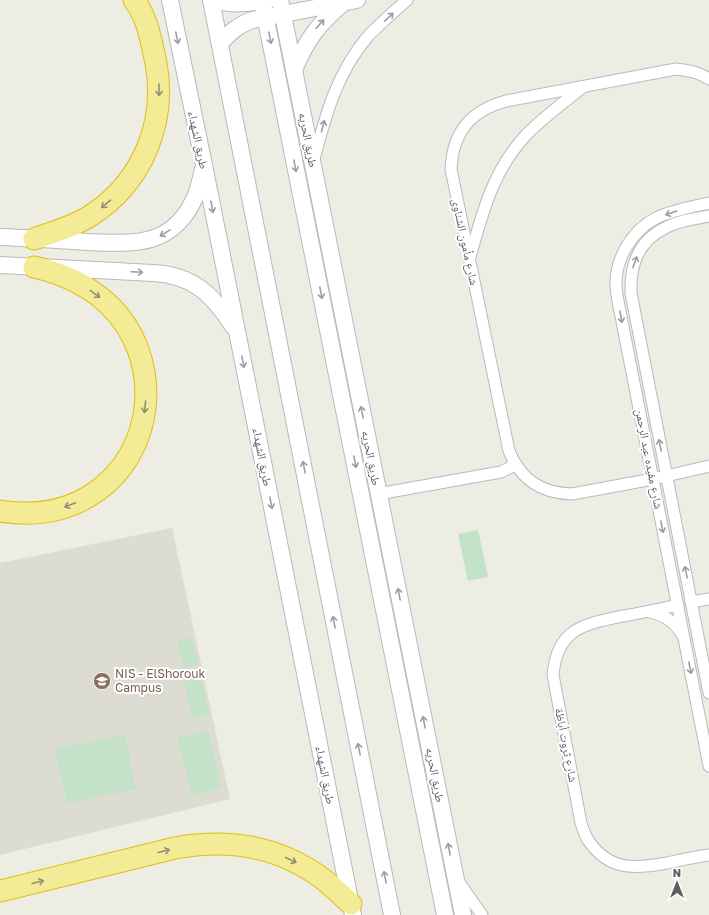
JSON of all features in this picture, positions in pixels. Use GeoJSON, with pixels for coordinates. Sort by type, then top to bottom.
{"type":"FeatureCollection","features":[{"type":"Feature","properties":{"kind":"highway"},"geometry":{"type":"LineString","coordinates":[[34,239],[76,224],[102,208],[128,181],[141,163],[147,149],[156,121],[158,106],[158,76],[148,29],[143,15],[134,0]]}},
{"type":"Feature","properties":{"kind":"highway"},"geometry":{"type":"LineString","coordinates":[[0,511],[17,514],[36,514],[74,504],[91,495],[106,484],[125,463],[138,438],[145,411],[146,383],[140,355],[127,328],[118,315],[107,303],[80,284],[60,274],[34,267]]}},
{"type":"Feature","properties":{"kind":"highway"},"geometry":{"type":"LineString","coordinates":[[0,891],[175,848],[204,844],[227,844],[262,849],[294,861],[324,880],[352,909]]}},
{"type":"Feature","properties":{"kind":"main road","name":"طريق الشهداء"},"geometry":{"type":"LineString","coordinates":[[170,0],[352,909]]}},
{"type":"Feature","properties":{"kind":"main road"},"geometry":{"type":"LineString","coordinates":[[264,0],[237,4],[211,0],[392,915]]}},
{"type":"Feature","properties":{"kind":"main road","name":"طريق الحريه"},"geometry":{"type":"LineString","coordinates":[[264,0],[266,18],[445,915]]}},
{"type":"Feature","properties":{"kind":"main road"},"geometry":{"type":"LineString","coordinates":[[220,44],[229,33],[240,25],[252,20],[266,18],[282,7],[350,1]]}},
{"type":"Feature","properties":{"kind":"main road"},"geometry":{"type":"LineString","coordinates":[[294,70],[302,50],[313,32],[328,16],[350,1]]}},
{"type":"Feature","properties":{"kind":"main road","name":"طريق الحريه"},"geometry":{"type":"LineString","coordinates":[[282,7],[463,915]]}},
{"type":"Feature","properties":{"kind":"main road"},"geometry":{"type":"LineString","coordinates":[[0,237],[129,244],[159,236],[175,226],[188,211],[196,194],[204,165]]}},
{"type":"Feature","properties":{"kind":"main road"},"geometry":{"type":"LineString","coordinates":[[0,265],[163,273],[183,278],[208,294],[220,307],[238,334]]}},
{"type":"Feature","properties":{"kind":"main road"},"geometry":{"type":"LineString","coordinates":[[439,881],[447,880],[455,876]]}},
{"type":"Feature","properties":{"kind":"street"},"geometry":{"type":"LineString","coordinates":[[313,164],[332,96],[342,75],[369,36],[407,0]]}},
{"type":"Feature","properties":{"kind":"street","name":"شارع مأمون الشناوى"},"geometry":{"type":"LineString","coordinates":[[709,79],[690,70],[676,69],[585,85],[493,104],[481,111],[461,130],[454,149],[451,170],[507,446],[515,465],[528,480],[538,486],[560,493],[572,494],[653,479],[709,466]]}},
{"type":"Feature","properties":{"kind":"street"},"geometry":{"type":"LineString","coordinates":[[469,260],[486,200],[497,176],[511,154],[527,134],[585,85]]}},
{"type":"Feature","properties":{"kind":"street","name":"شارع مفيده عبد الرحمن"},"geometry":{"type":"LineString","coordinates":[[709,202],[673,212],[656,219],[640,230],[627,245],[619,263],[616,282],[618,302],[709,766]]}},
{"type":"Feature","properties":{"kind":"street","name":"شارع مفيده عبد الرحمن"},"geometry":{"type":"LineString","coordinates":[[709,216],[668,226],[654,234],[642,246],[634,260],[631,276],[631,293],[709,693]]}},
{"type":"Feature","properties":{"kind":"street"},"geometry":{"type":"LineString","coordinates":[[378,494],[501,472],[515,465]]}},
{"type":"Feature","properties":{"kind":"street"},"geometry":{"type":"LineString","coordinates":[[692,602],[686,612],[678,605],[683,595],[692,602],[709,599]]}},
{"type":"Feature","properties":{"kind":"street","name":"شارع ثروت أباظة"},"geometry":{"type":"LineString","coordinates":[[678,605],[594,622],[580,627],[568,636],[559,648],[554,661],[553,676],[581,823],[587,839],[598,852],[612,862],[628,867],[645,867],[709,855]]}},
{"type":"Feature","properties":{"kind":"street"},"geometry":{"type":"LineString","coordinates":[[647,611],[660,614],[671,620],[685,641]]}},
{"type":"Feature","properties":{"kind":"street"},"geometry":{"type":"LineString","coordinates":[[455,876],[482,915]]}},
{"type":"Feature","properties":{"kind":"shaded area","name":"NIS - ElShorouk Campus"},"geometry":{"type":"Polygon","coordinates":[[[172,528],[230,799],[0,855],[0,563],[172,528]]]}},
{"type":"Feature","properties":{"kind":"green space"},"geometry":{"type":"Polygon","coordinates":[[[478,530],[488,577],[468,581],[458,534],[478,530]]]}},
{"type":"Feature","properties":{"kind":"green space"},"geometry":{"type":"Polygon","coordinates":[[[192,638],[198,665],[184,668],[178,641],[192,638]]]}},
{"type":"Feature","properties":{"kind":"green space"},"geometry":{"type":"Polygon","coordinates":[[[201,678],[209,714],[192,718],[184,681],[201,678]]]}},
{"type":"Feature","properties":{"kind":"green space"},"geometry":{"type":"Polygon","coordinates":[[[208,731],[221,789],[191,795],[178,737],[208,731]]]}},
{"type":"Feature","properties":{"kind":"green space"},"geometry":{"type":"Polygon","coordinates":[[[125,735],[136,789],[67,803],[55,749],[125,735]]]}},
{"type":"Feature","properties":{"kind":"place","name":"NIS - ElShorouk Campus"},"geometry":{"type":"Point","coordinates":[102,681]}}]}
